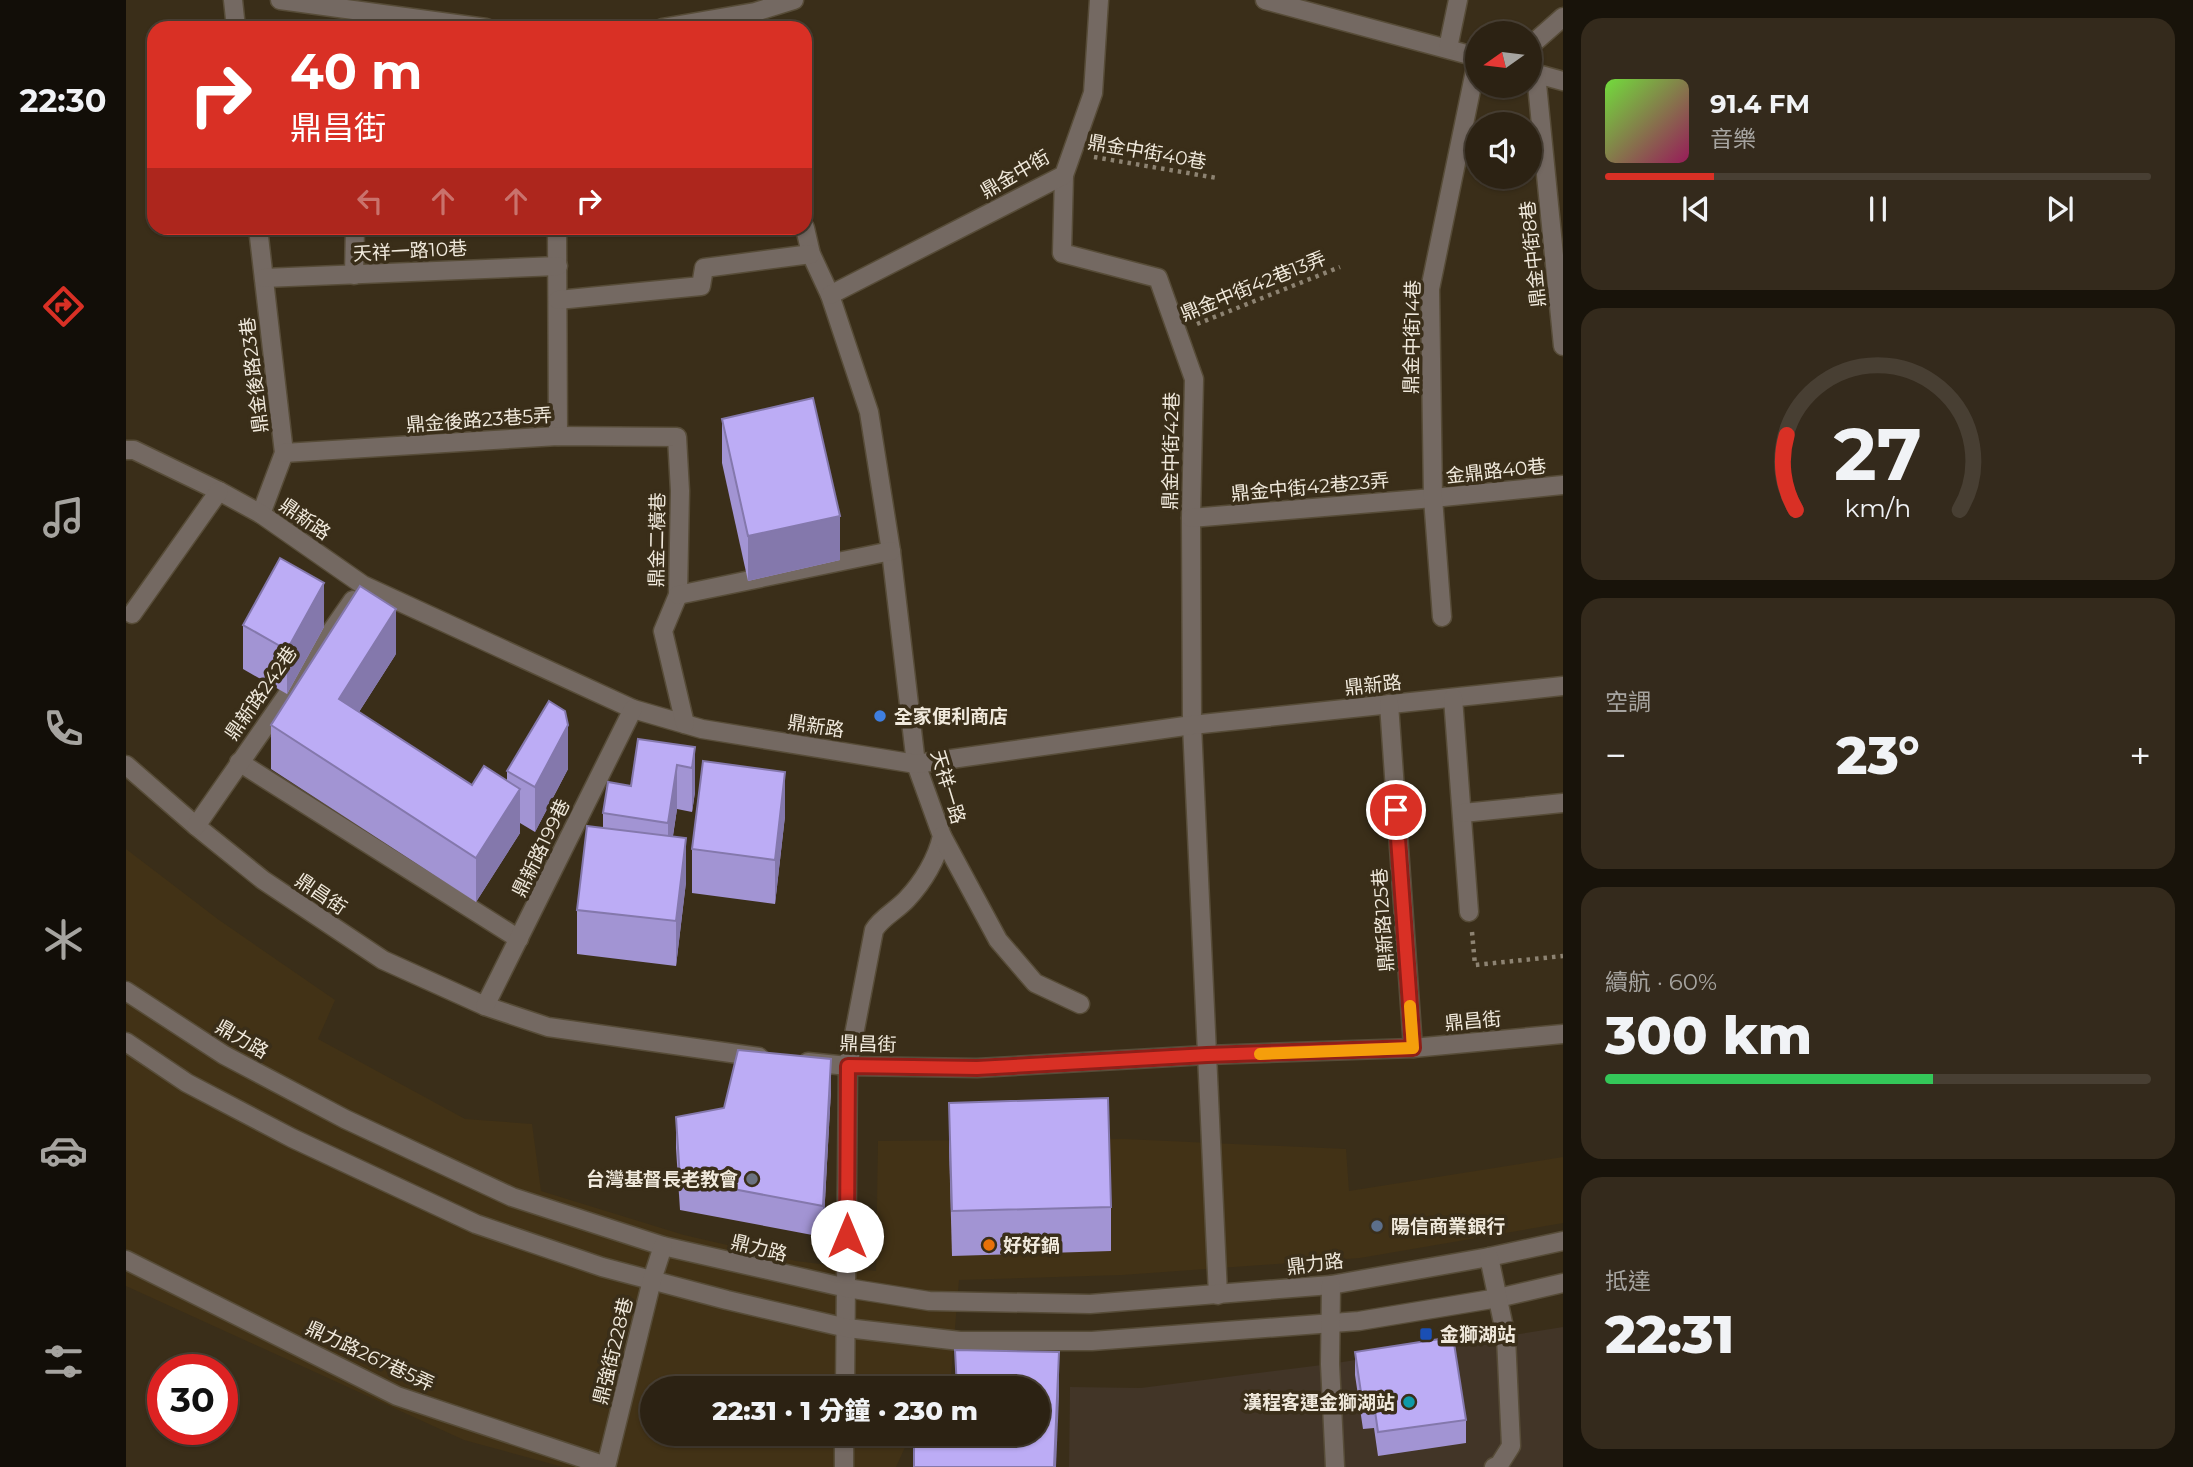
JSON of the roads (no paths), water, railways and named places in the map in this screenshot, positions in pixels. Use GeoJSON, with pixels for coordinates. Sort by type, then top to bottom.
{"type":"FeatureCollection","features":[{"type":"Feature","properties":{"kind":"street"},"geometry":{"type":"LineString","coordinates":[[233,0],[235,21]]}},
{"type":"Feature","properties":{"kind":"street"},"geometry":{"type":"LineString","coordinates":[[280,0],[434,21]]}},
{"type":"Feature","properties":{"kind":"street"},"geometry":{"type":"LineString","coordinates":[[757,20],[794,0]]}},
{"type":"Feature","properties":{"kind":"street","name":"鼎金中街"},"geometry":{"type":"LineString","coordinates":[[830,295],[1064,175],[1093,93],[1099,0]]}},
{"type":"Feature","properties":{"kind":"street"},"geometry":{"type":"LineString","coordinates":[[1265,0],[1465,54]]}},
{"type":"Feature","properties":{"kind":"street"},"geometry":{"type":"LineString","coordinates":[[1448,48],[1458,0]]}},
{"type":"Feature","properties":{"kind":"street"},"geometry":{"type":"LineString","coordinates":[[1542,35],[1563,16]]}},
{"type":"Feature","properties":{"kind":"street"},"geometry":{"type":"LineString","coordinates":[[1542,75],[1563,81]]}},
{"type":"Feature","properties":{"kind":"street","name":"鼎金中街14巷"},"geometry":{"type":"LineString","coordinates":[[1442,617],[1433,498],[1430,289],[1469,98]]}},
{"type":"Feature","properties":{"kind":"street","name":"鼎金中街8巷"},"geometry":{"type":"LineString","coordinates":[[1536,98],[1563,346]]}},
{"type":"Feature","properties":{"kind":"street","name":"鼎金中街42巷"},"geometry":{"type":"LineString","coordinates":[[1064,175],[1062,253],[1158,278],[1194,379],[1191,518],[1192,725],[1218,1295]]}},
{"type":"Feature","properties":{"kind":"street","name":"鼎金後路23巷"},"geometry":{"type":"LineString","coordinates":[[259,235],[284,453],[261,514]]}},
{"type":"Feature","properties":{"kind":"street"},"geometry":{"type":"LineString","coordinates":[[354,275],[355,235]]}},
{"type":"Feature","properties":{"kind":"street"},"geometry":{"type":"LineString","coordinates":[[557,235],[558,436]]}},
{"type":"Feature","properties":{"kind":"street","name":"天祥一路"},"geometry":{"type":"LineString","coordinates":[[807,235],[811,254],[830,295],[869,412],[891,551],[916,764],[942,836],[930,868],[907,899],[879,921],[873,930],[848,1066],[845,1376]]}},
{"type":"Feature","properties":{"kind":"street"},"geometry":{"type":"LineString","coordinates":[[558,300],[701,286],[704,268],[811,254]]}},
{"type":"Feature","properties":{"kind":"street","name":"天祥一路10巷"},"geometry":{"type":"LineString","coordinates":[[264,278],[558,266]]}},
{"type":"Feature","properties":{"kind":"street","name":"鼎金後路23巷5弄"},"geometry":{"type":"LineString","coordinates":[[284,453],[558,436],[677,437]]}},
{"type":"Feature","properties":{"kind":"street","name":"鼎金二橫巷"},"geometry":{"type":"LineString","coordinates":[[677,437],[680,491],[678,595],[663,631],[685,724]]}},
{"type":"Feature","properties":{"kind":"street","name":"鼎新路"},"geometry":{"type":"LineString","coordinates":[[126,450],[134,450],[261,514],[363,586],[634,709],[702,729],[916,764],[1192,725],[1563,686]]}},
{"type":"Feature","properties":{"kind":"street","name":"金鼎路40巷"},"geometry":{"type":"LineString","coordinates":[[1433,498],[1563,485]]}},
{"type":"Feature","properties":{"kind":"street"},"geometry":{"type":"LineString","coordinates":[[132,614],[219,491]]}},
{"type":"Feature","properties":{"kind":"street","name":"鼎金中街42巷23弄"},"geometry":{"type":"LineString","coordinates":[[1191,518],[1433,498]]}},
{"type":"Feature","properties":{"kind":"street"},"geometry":{"type":"LineString","coordinates":[[678,595],[891,551]]}},
{"type":"Feature","properties":{"kind":"street","name":"鼎新路242巷"},"geometry":{"type":"LineString","coordinates":[[196,826],[363,586]]}},
{"type":"Feature","properties":{"kind":"street"},"geometry":{"type":"LineString","coordinates":[[1453,698],[1469,912]]}},
{"type":"Feature","properties":{"kind":"street","name":"鼎新路125巷"},"geometry":{"type":"LineString","coordinates":[[1389,704],[1413,1048]]}},
{"type":"Feature","properties":{"kind":"street","name":"鼎新路199巷"},"geometry":{"type":"LineString","coordinates":[[485,1006],[634,709]]}},
{"type":"Feature","properties":{"kind":"street"},"geometry":{"type":"LineString","coordinates":[[239,762],[519,939]]}},
{"type":"Feature","properties":{"kind":"street","name":"鼎昌街"},"geometry":{"type":"LineString","coordinates":[[126,765],[263,880],[383,960],[485,1006],[548,1027],[848,1066],[977,1068],[1207,1055],[1413,1048],[1563,1034]]}},
{"type":"Feature","properties":{"kind":"street"},"geometry":{"type":"LineString","coordinates":[[1463,813],[1563,803]]}},
{"type":"Feature","properties":{"kind":"street"},"geometry":{"type":"LineString","coordinates":[[942,836],[998,940],[1035,983],[1080,1004]]}},
{"type":"Feature","properties":{"kind":"street","name":"鼎力路"},"geometry":{"type":"LineString","coordinates":[[126,991],[224,1055],[345,1119],[512,1198],[663,1246],[848,1288],[929,1301],[1076,1304],[1218,1295],[1331,1285],[1563,1241]]}},
{"type":"Feature","properties":{"kind":"street"},"geometry":{"type":"LineString","coordinates":[[126,1042],[187,1083],[292,1138],[477,1224],[601,1267],[847,1328],[960,1341],[1079,1341],[1332,1324],[1498,1298],[1563,1283]]}},
{"type":"Feature","properties":{"kind":"street","name":"鼎強街228巷"},"geometry":{"type":"LineString","coordinates":[[606,1467],[652,1280],[663,1246]]}},
{"type":"Feature","properties":{"kind":"street"},"geometry":{"type":"LineString","coordinates":[[1489,1257],[1506,1337],[1511,1446],[1499,1465],[1494,1467]]}},
{"type":"Feature","properties":{"kind":"street","name":"鼎力路267巷5弄"},"geometry":{"type":"LineString","coordinates":[[126,1261],[397,1396],[606,1467]]}},
{"type":"Feature","properties":{"kind":"street"},"geometry":{"type":"LineString","coordinates":[[1331,1285],[1330,1364],[1335,1467]]}},
{"type":"Feature","properties":{"kind":"street"},"geometry":{"type":"LineString","coordinates":[[844,1446],[844,1467]]}},
{"type":"Feature","properties":{"kind":"place","name":"全家便利商店"},"geometry":{"type":"Point","coordinates":[880,716]}},
{"type":"Feature","properties":{"kind":"place","name":"台灣基督長老教會"},"geometry":{"type":"Point","coordinates":[752,1179]}},
{"type":"Feature","properties":{"kind":"place","name":"陽信商業銀行"},"geometry":{"type":"Point","coordinates":[1377,1226]}},
{"type":"Feature","properties":{"kind":"place","name":"好好鍋"},"geometry":{"type":"Point","coordinates":[989,1245]}},
{"type":"Feature","properties":{"kind":"place","name":"金獅湖站"},"geometry":{"type":"Point","coordinates":[1426,1334]}},
{"type":"Feature","properties":{"kind":"place","name":"漢程客運金獅湖站"},"geometry":{"type":"Point","coordinates":[1409,1402]}}]}
